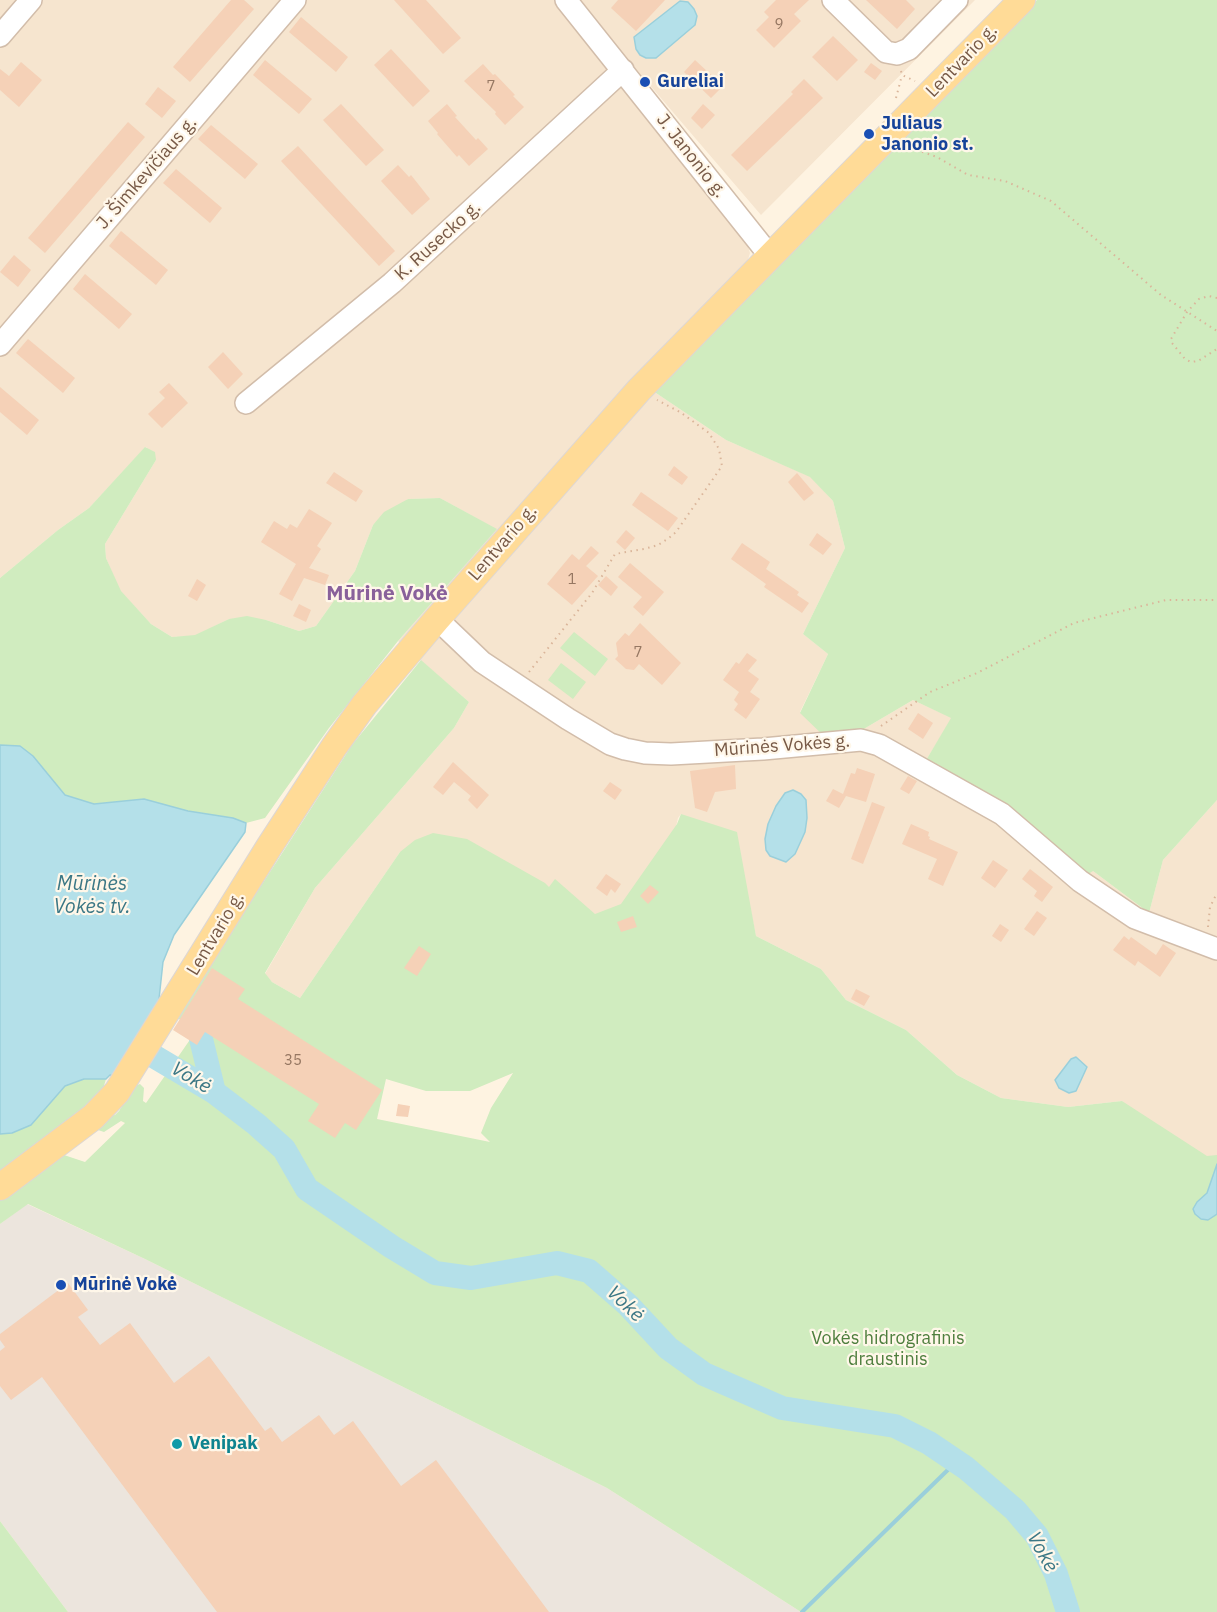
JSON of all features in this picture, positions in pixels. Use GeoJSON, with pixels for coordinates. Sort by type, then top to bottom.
{"type":"FeatureCollection","features":[{"type":"Feature","properties":{"kind":"main road","name":"Lentvario g."},"geometry":{"type":"LineString","coordinates":[[0,1187],[93,1117],[117,1092],[334,747],[364,705],[437,619],[639,390],[1022,0]]}},
{"type":"Feature","properties":{"kind":"street"},"geometry":{"type":"LineString","coordinates":[[0,36],[31,0]]}},
{"type":"Feature","properties":{"kind":"street","name":"J. Šimkevičiaus g."},"geometry":{"type":"LineString","coordinates":[[0,345],[295,0]]}},
{"type":"Feature","properties":{"kind":"street"},"geometry":{"type":"LineString","coordinates":[[833,0],[886,52],[897,54],[909,49],[957,0]]}},
{"type":"Feature","properties":{"kind":"street","name":"J. Janonio g."},"geometry":{"type":"LineString","coordinates":[[576,3],[623,70],[770,256]]}},
{"type":"Feature","properties":{"kind":"street","name":"K. Rusecko g."},"geometry":{"type":"LineString","coordinates":[[246,403],[392,283],[623,70]]}},
{"type":"Feature","properties":{"kind":"street","name":"Mūrinės Vokės g."},"geometry":{"type":"LineString","coordinates":[[437,619],[482,662],[610,744],[625,750],[671,754],[861,740],[879,745],[1002,814],[1080,881],[1135,918],[1211,946]]}},
{"type":"Feature","properties":{"kind":"path"},"geometry":{"type":"LineString","coordinates":[[897,54],[902,75],[933,91]]}},
{"type":"Feature","properties":{"kind":"path"},"geometry":{"type":"LineString","coordinates":[[886,138],[937,157],[968,175],[1005,181],[1051,201],[1161,295],[1217,331]]}},
{"type":"Feature","properties":{"kind":"path"},"geometry":{"type":"LineString","coordinates":[[1217,298],[1209,296],[1199,299],[1187,312],[1171,339],[1185,359],[1191,362],[1198,361],[1217,349]]}},
{"type":"Feature","properties":{"kind":"path"},"geometry":{"type":"LineString","coordinates":[[518,686],[592,593],[615,554],[658,545],[676,532],[723,466],[719,448],[709,433],[680,412],[639,390]]}},
{"type":"Feature","properties":{"kind":"path"},"geometry":{"type":"LineString","coordinates":[[861,740],[930,692],[977,674],[1074,623],[1166,600],[1217,600]]}},
{"type":"Feature","properties":{"kind":"path"},"geometry":{"type":"LineString","coordinates":[[1211,946],[1210,907],[1217,893]]}},
{"type":"Feature","properties":{"kind":"shaded area"},"geometry":{"type":"Polygon","coordinates":[[[0,0],[558,0],[747,243],[750,253],[746,266],[532,493],[653,391],[726,440],[811,477],[833,501],[845,548],[803,634],[828,654],[800,712],[862,730],[913,700],[952,718],[925,762],[1093,871],[1149,913],[1163,860],[1217,800],[1217,1236],[1122,1101],[1068,1107],[1001,1098],[957,1075],[906,1030],[846,1000],[821,969],[756,936],[751,912],[681,814],[678,818],[656,912],[627,944],[400,852],[300,998],[272,982],[265,974],[315,888],[454,728],[469,702],[398,641],[496,529],[440,498],[408,499],[373,525],[355,571],[316,626],[299,631],[266,620],[229,619],[195,636],[172,637],[151,624],[120,591],[106,558],[105,544],[156,460],[146,447],[89,508],[58,530],[0,578],[0,0]]]}},
{"type":"Feature","properties":{"kind":"shaded area"},"geometry":{"type":"Polygon","coordinates":[[[577,0],[975,0],[761,215],[577,0]]]}},
{"type":"Feature","properties":{"kind":"shaded area"},"geometry":{"type":"Polygon","coordinates":[[[27,1204],[145,1259],[607,1488],[801,1612],[68,1612],[0,1521],[0,1224],[27,1204]]]}},
{"type":"Feature","properties":{"kind":"green space"},"geometry":{"type":"Polygon","coordinates":[[[1037,0],[1217,0],[1217,800],[1163,860],[1149,913],[1093,871],[1085,876],[925,762],[951,718],[913,700],[862,730],[826,738],[800,713],[828,654],[803,634],[845,548],[833,501],[810,477],[726,440],[653,391],[1037,0]]]}},
{"type":"Feature","properties":{"kind":"green space"},"geometry":{"type":"Polygon","coordinates":[[[145,447],[155,452],[156,460],[105,544],[106,558],[121,591],[151,624],[172,637],[195,635],[229,619],[247,616],[299,631],[316,626],[355,571],[373,525],[384,512],[408,499],[440,498],[497,529],[398,641],[329,728],[265,818],[246,823],[233,818],[188,811],[144,799],[94,804],[65,795],[33,756],[20,746],[0,745],[0,578],[58,530],[89,508],[145,447]]]}},
{"type":"Feature","properties":{"kind":"green space"},"geometry":{"type":"Polygon","coordinates":[[[574,632],[608,659],[595,676],[560,648],[574,632]]]}},
{"type":"Feature","properties":{"kind":"green space","name":"Vokės hidrografinis draustinis"},"geometry":{"type":"Polygon","coordinates":[[[421,660],[469,702],[454,728],[315,888],[265,973],[272,982],[300,998],[400,852],[415,840],[433,833],[467,839],[549,887],[555,879],[595,914],[621,904],[677,824],[681,814],[737,832],[756,936],[821,969],[846,1000],[906,1030],[957,1075],[1001,1098],[1068,1107],[1122,1101],[1207,1156],[1217,1155],[1217,1612],[801,1612],[607,1488],[145,1259],[28,1204],[0,1224],[0,1196],[64,1155],[85,1162],[125,1123],[121,1121],[104,1132],[98,1130],[98,1127],[110,1116],[119,1111],[135,1086],[140,1084],[144,1088],[143,1101],[146,1103],[196,1031],[172,1014],[215,957],[352,745],[421,660]],[[513,1073],[470,1091],[426,1091],[386,1079],[377,1119],[490,1142],[481,1133],[491,1108],[513,1073]]]}},
{"type":"Feature","properties":{"kind":"green space"},"geometry":{"type":"Polygon","coordinates":[[[561,663],[586,682],[573,699],[548,680],[561,663]]]}},
{"type":"Feature","properties":{"kind":"green space"},"geometry":{"type":"Polygon","coordinates":[[[84,1079],[106,1079],[100,1099],[0,1177],[0,1134],[12,1133],[52,1100],[65,1086],[84,1079]]]}},
{"type":"Feature","properties":{"kind":"green space"},"geometry":{"type":"Polygon","coordinates":[[[0,1521],[68,1612],[0,1612],[0,1521]]]}},
{"type":"Feature","properties":{"kind":"water"},"geometry":{"type":"Polygon","coordinates":[[[680,1],[688,2],[694,9],[697,16],[695,25],[656,58],[646,58],[640,55],[636,49],[634,37],[680,1]]]}},
{"type":"Feature","properties":{"kind":"water","name":"Mūrinės Vokės tv."},"geometry":{"type":"Polygon","coordinates":[[[0,745],[20,746],[33,756],[65,795],[94,804],[144,799],[188,811],[233,818],[246,823],[245,832],[174,935],[163,962],[159,999],[165,1004],[119,1076],[110,1075],[106,1079],[84,1079],[65,1086],[31,1125],[12,1133],[0,1134],[0,745]]]}},
{"type":"Feature","properties":{"kind":"water"},"geometry":{"type":"Polygon","coordinates":[[[793,790],[806,800],[807,818],[805,832],[795,854],[786,862],[770,856],[766,850],[765,839],[768,824],[776,806],[785,793],[793,790]]]}},
{"type":"Feature","properties":{"kind":"water"},"geometry":{"type":"Polygon","coordinates":[[[1076,1057],[1087,1067],[1076,1091],[1069,1093],[1059,1088],[1055,1080],[1071,1059],[1076,1057]]]}},
{"type":"Feature","properties":{"kind":"water"},"geometry":{"type":"Polygon","coordinates":[[[1217,1164],[1217,1214],[1208,1220],[1201,1219],[1193,1209],[1207,1193],[1217,1164]]]}},
{"type":"Feature","properties":{"kind":"building"},"geometry":{"type":"Polygon","coordinates":[[[231,0],[244,0],[254,9],[190,82],[173,67],[231,0]]]}},
{"type":"Feature","properties":{"kind":"building"},"geometry":{"type":"Polygon","coordinates":[[[394,0],[426,0],[461,38],[443,54],[394,0]]]}},
{"type":"Feature","properties":{"kind":"building"},"geometry":{"type":"Polygon","coordinates":[[[618,0],[665,0],[636,31],[611,8],[618,0]]]}},
{"type":"Feature","properties":{"kind":"building"},"geometry":{"type":"Polygon","coordinates":[[[776,0],[809,0],[794,14],[801,21],[774,48],[756,30],[769,17],[764,12],[776,0]]]}},
{"type":"Feature","properties":{"kind":"building"},"geometry":{"type":"Polygon","coordinates":[[[866,0],[906,0],[915,9],[897,29],[866,0]]]}},
{"type":"Feature","properties":{"kind":"building"},"geometry":{"type":"Polygon","coordinates":[[[301,17],[348,57],[336,72],[289,32],[301,17]]]}},
{"type":"Feature","properties":{"kind":"building"},"geometry":{"type":"Polygon","coordinates":[[[833,36],[858,60],[837,81],[812,57],[833,36]]]}},
{"type":"Feature","properties":{"kind":"building"},"geometry":{"type":"Polygon","coordinates":[[[391,49],[430,91],[413,107],[374,65],[391,49]]]}},
{"type":"Feature","properties":{"kind":"building"},"geometry":{"type":"Polygon","coordinates":[[[265,60],[312,99],[299,114],[253,75],[265,60]]]}},
{"type":"Feature","properties":{"kind":"building"},"geometry":{"type":"Polygon","coordinates":[[[695,60],[723,86],[711,98],[684,72],[695,60]]]}},
{"type":"Feature","properties":{"kind":"building"},"geometry":{"type":"Polygon","coordinates":[[[21,62],[42,80],[19,107],[0,90],[0,69],[9,76],[21,62]]]}},
{"type":"Feature","properties":{"kind":"building"},"geometry":{"type":"Polygon","coordinates":[[[871,63],[882,71],[875,80],[864,72],[871,63]]]}},
{"type":"Feature","properties":{"kind":"building"},"geometry":{"type":"Polygon","coordinates":[[[483,64],[524,107],[505,125],[495,114],[496,112],[464,81],[483,64]]]}},
{"type":"Feature","properties":{"kind":"building"},"geometry":{"type":"Polygon","coordinates":[[[804,79],[823,98],[747,171],[731,155],[793,94],[791,92],[804,79]]]}},
{"type":"Feature","properties":{"kind":"building"},"geometry":{"type":"Polygon","coordinates":[[[158,87],[176,101],[162,118],[145,104],[158,87]]]}},
{"type":"Feature","properties":{"kind":"building"},"geometry":{"type":"Polygon","coordinates":[[[341,104],[384,150],[366,166],[323,120],[341,104]]]}},
{"type":"Feature","properties":{"kind":"building"},"geometry":{"type":"Polygon","coordinates":[[[447,104],[457,116],[455,117],[476,140],[478,138],[488,149],[469,166],[459,155],[457,157],[428,121],[447,104]]]}},
{"type":"Feature","properties":{"kind":"building"},"geometry":{"type":"Polygon","coordinates":[[[703,104],[715,115],[702,129],[691,118],[703,104]]]}},
{"type":"Feature","properties":{"kind":"building"},"geometry":{"type":"Polygon","coordinates":[[[128,122],[145,137],[45,253],[28,238],[128,122]]]}},
{"type":"Feature","properties":{"kind":"building"},"geometry":{"type":"Polygon","coordinates":[[[211,125],[258,164],[245,179],[198,139],[211,125]]]}},
{"type":"Feature","properties":{"kind":"building"},"geometry":{"type":"Polygon","coordinates":[[[298,146],[395,251],[379,266],[281,161],[298,146]]]}},
{"type":"Feature","properties":{"kind":"building"},"geometry":{"type":"Polygon","coordinates":[[[398,165],[409,177],[411,175],[430,199],[412,215],[381,181],[398,165]]]}},
{"type":"Feature","properties":{"kind":"building"},"geometry":{"type":"Polygon","coordinates":[[[176,169],[222,208],[210,223],[163,183],[176,169]]]}},
{"type":"Feature","properties":{"kind":"building"},"geometry":{"type":"Polygon","coordinates":[[[121,231],[168,270],[156,285],[109,246],[121,231]]]}},
{"type":"Feature","properties":{"kind":"building"},"geometry":{"type":"Polygon","coordinates":[[[14,255],[31,270],[18,287],[0,272],[14,255]]]}},
{"type":"Feature","properties":{"kind":"building"},"geometry":{"type":"Polygon","coordinates":[[[85,274],[132,314],[119,329],[73,289],[85,274]]]}},
{"type":"Feature","properties":{"kind":"building"},"geometry":{"type":"Polygon","coordinates":[[[28,339],[75,378],[63,393],[16,353],[28,339]]]}},
{"type":"Feature","properties":{"kind":"building"},"geometry":{"type":"Polygon","coordinates":[[[223,352],[243,374],[228,389],[208,367],[223,352]]]}},
{"type":"Feature","properties":{"kind":"building"},"geometry":{"type":"Polygon","coordinates":[[[169,383],[188,403],[162,428],[148,414],[165,398],[159,392],[169,383]]]}},
{"type":"Feature","properties":{"kind":"building"},"geometry":{"type":"Polygon","coordinates":[[[0,387],[39,420],[27,435],[0,412],[0,387]]]}},
{"type":"Feature","properties":{"kind":"building"},"geometry":{"type":"Polygon","coordinates":[[[674,466],[688,477],[682,485],[668,475],[674,466]]]}},
{"type":"Feature","properties":{"kind":"building"},"geometry":{"type":"Polygon","coordinates":[[[334,472],[363,491],[356,502],[326,483],[334,472]]]}},
{"type":"Feature","properties":{"kind":"building"},"geometry":{"type":"Polygon","coordinates":[[[797,473],[814,493],[804,501],[788,482],[797,473]]]}},
{"type":"Feature","properties":{"kind":"building"},"geometry":{"type":"Polygon","coordinates":[[[641,492],[678,518],[668,531],[632,505],[641,492]]]}},
{"type":"Feature","properties":{"kind":"building"},"geometry":{"type":"Polygon","coordinates":[[[309,509],[332,523],[317,546],[321,549],[309,568],[329,575],[325,585],[304,578],[292,601],[279,594],[296,564],[261,542],[274,521],[287,529],[290,524],[297,528],[309,509]]]}},
{"type":"Feature","properties":{"kind":"building"},"geometry":{"type":"Polygon","coordinates":[[[626,530],[635,538],[625,550],[616,542],[626,530]]]}},
{"type":"Feature","properties":{"kind":"building"},"geometry":{"type":"Polygon","coordinates":[[[817,533],[832,544],[823,555],[809,545],[817,533]]]}},
{"type":"Feature","properties":{"kind":"building"},"geometry":{"type":"Polygon","coordinates":[[[742,543],[770,562],[766,569],[799,592],[797,595],[809,603],[802,613],[764,587],[766,584],[731,559],[742,543]]]}},
{"type":"Feature","properties":{"kind":"building"},"geometry":{"type":"Polygon","coordinates":[[[591,546],[599,553],[586,566],[598,576],[572,605],[547,584],[572,554],[579,560],[591,546]]]}},
{"type":"Feature","properties":{"kind":"building"},"geometry":{"type":"Polygon","coordinates":[[[630,563],[664,592],[643,616],[633,607],[642,597],[618,577],[630,563]]]}},
{"type":"Feature","properties":{"kind":"building"},"geometry":{"type":"Polygon","coordinates":[[[606,576],[618,587],[611,596],[598,585],[606,576]]]}},
{"type":"Feature","properties":{"kind":"building"},"geometry":{"type":"Polygon","coordinates":[[[197,579],[206,585],[197,601],[188,596],[197,579]]]}},
{"type":"Feature","properties":{"kind":"building"},"geometry":{"type":"Polygon","coordinates":[[[299,604],[311,610],[306,622],[293,616],[299,604]]]}},
{"type":"Feature","properties":{"kind":"building"},"geometry":{"type":"Polygon","coordinates":[[[640,623],[681,663],[662,685],[639,664],[634,670],[626,669],[615,659],[618,656],[616,643],[625,633],[629,636],[640,623]]]}},
{"type":"Feature","properties":{"kind":"building"},"geometry":{"type":"Polygon","coordinates":[[[747,653],[757,660],[748,671],[759,679],[750,692],[760,699],[746,719],[734,710],[738,704],[734,700],[739,692],[723,680],[736,662],[739,664],[747,653]]]}},
{"type":"Feature","properties":{"kind":"building"},"geometry":{"type":"Polygon","coordinates":[[[918,713],[933,723],[923,739],[908,729],[918,713]]]}},
{"type":"Feature","properties":{"kind":"building"},"geometry":{"type":"Polygon","coordinates":[[[453,762],[489,795],[477,809],[468,800],[471,796],[454,782],[443,795],[433,787],[453,762]]]}},
{"type":"Feature","properties":{"kind":"building"},"geometry":{"type":"Polygon","coordinates":[[[735,765],[736,789],[715,792],[707,812],[695,808],[690,771],[735,765]]]}},
{"type":"Feature","properties":{"kind":"building"},"geometry":{"type":"Polygon","coordinates":[[[857,768],[875,774],[866,802],[846,796],[839,808],[826,801],[833,789],[843,794],[851,773],[855,774],[857,768]]]}},
{"type":"Feature","properties":{"kind":"building"},"geometry":{"type":"Polygon","coordinates":[[[908,776],[917,781],[909,794],[900,789],[908,776]]]}},
{"type":"Feature","properties":{"kind":"building"},"geometry":{"type":"Polygon","coordinates":[[[610,782],[622,790],[615,800],[603,791],[610,782]]]}},
{"type":"Feature","properties":{"kind":"building"},"geometry":{"type":"Polygon","coordinates":[[[872,802],[885,807],[863,864],[851,859],[872,802]]]}},
{"type":"Feature","properties":{"kind":"building"},"geometry":{"type":"Polygon","coordinates":[[[911,824],[929,832],[929,839],[958,852],[943,886],[928,879],[937,859],[902,844],[911,824]]]}},
{"type":"Feature","properties":{"kind":"building"},"geometry":{"type":"Polygon","coordinates":[[[993,860],[1008,870],[995,888],[981,878],[993,860]]]}},
{"type":"Feature","properties":{"kind":"building"},"geometry":{"type":"Polygon","coordinates":[[[1030,869],[1053,887],[1042,902],[1034,896],[1037,891],[1022,879],[1030,869]]]}},
{"type":"Feature","properties":{"kind":"building"},"geometry":{"type":"Polygon","coordinates":[[[606,874],[621,884],[615,893],[611,889],[607,896],[596,888],[606,874]]]}},
{"type":"Feature","properties":{"kind":"building"},"geometry":{"type":"Polygon","coordinates":[[[650,885],[659,892],[648,904],[640,896],[650,885]]]}},
{"type":"Feature","properties":{"kind":"building"},"geometry":{"type":"Polygon","coordinates":[[[1037,911],[1047,918],[1034,936],[1024,929],[1037,911]]]}},
{"type":"Feature","properties":{"kind":"building"},"geometry":{"type":"Polygon","coordinates":[[[633,916],[637,927],[621,932],[617,922],[633,916]]]}},
{"type":"Feature","properties":{"kind":"building"},"geometry":{"type":"Polygon","coordinates":[[[1000,924],[1009,930],[1001,942],[992,936],[1000,924]]]}},
{"type":"Feature","properties":{"kind":"building"},"geometry":{"type":"Polygon","coordinates":[[[1124,936],[1129,940],[1131,937],[1156,955],[1163,944],[1176,953],[1160,977],[1138,961],[1135,966],[1113,950],[1124,936]]]}},
{"type":"Feature","properties":{"kind":"building"},"geometry":{"type":"Polygon","coordinates":[[[419,946],[431,954],[417,976],[404,968],[419,946]]]}},
{"type":"Feature","properties":{"kind":"building"},"geometry":{"type":"Polygon","coordinates":[[[212,968],[245,989],[238,999],[382,1090],[356,1130],[345,1123],[335,1138],[308,1121],[319,1104],[205,1032],[197,1045],[173,1030],[212,968]]]}},
{"type":"Feature","properties":{"kind":"building"},"geometry":{"type":"Polygon","coordinates":[[[856,989],[870,996],[864,1006],[851,999],[856,989]]]}},
{"type":"Feature","properties":{"kind":"building"},"geometry":{"type":"Polygon","coordinates":[[[398,1104],[410,1106],[408,1117],[396,1116],[398,1104]]]}},
{"type":"Feature","properties":{"kind":"building","name":"Venipak"},"geometry":{"type":"Polygon","coordinates":[[[68,1283],[88,1310],[78,1317],[100,1345],[130,1323],[174,1383],[209,1356],[265,1431],[271,1427],[282,1442],[319,1415],[334,1435],[353,1421],[401,1486],[436,1460],[549,1612],[217,1612],[42,1377],[11,1400],[0,1386],[0,1351],[5,1347],[0,1340],[0,1334],[68,1283]]]}},
{"type":"Feature","properties":{"kind":"waterway"},"geometry":{"type":"LineString","coordinates":[[201,1039],[214,1092]]}},
{"type":"Feature","properties":{"kind":"waterway","name":"Vokė"},"geometry":{"type":"LineString","coordinates":[[150,1054],[214,1092],[256,1124],[284,1149],[307,1189],[392,1247],[435,1273],[471,1278],[557,1263],[589,1271],[628,1305],[668,1348],[704,1374],[782,1408],[895,1426],[929,1443],[966,1468],[1015,1510],[1037,1536],[1056,1574],[1068,1612]]}},
{"type":"Feature","properties":{"kind":"waterway"},"geometry":{"type":"LineString","coordinates":[[802,1612],[957,1461]]}},
{"type":"Feature","properties":{"kind":"place","name":"Gureliai"},"geometry":{"type":"Point","coordinates":[645,82]}},
{"type":"Feature","properties":{"kind":"place","name":"Juliaus Janonio st."},"geometry":{"type":"Point","coordinates":[869,134]}},
{"type":"Feature","properties":{"kind":"place","name":"Mūrinė Vokė"},"geometry":{"type":"Point","coordinates":[61,1285]}},
{"type":"Feature","properties":{"kind":"place","name":"Venipak"},"geometry":{"type":"Point","coordinates":[177,1444]}},
{"type":"Feature","properties":{"kind":"district","name":"Mūrinė Vokė"},"geometry":{"type":"Point","coordinates":[387,594]}}]}
